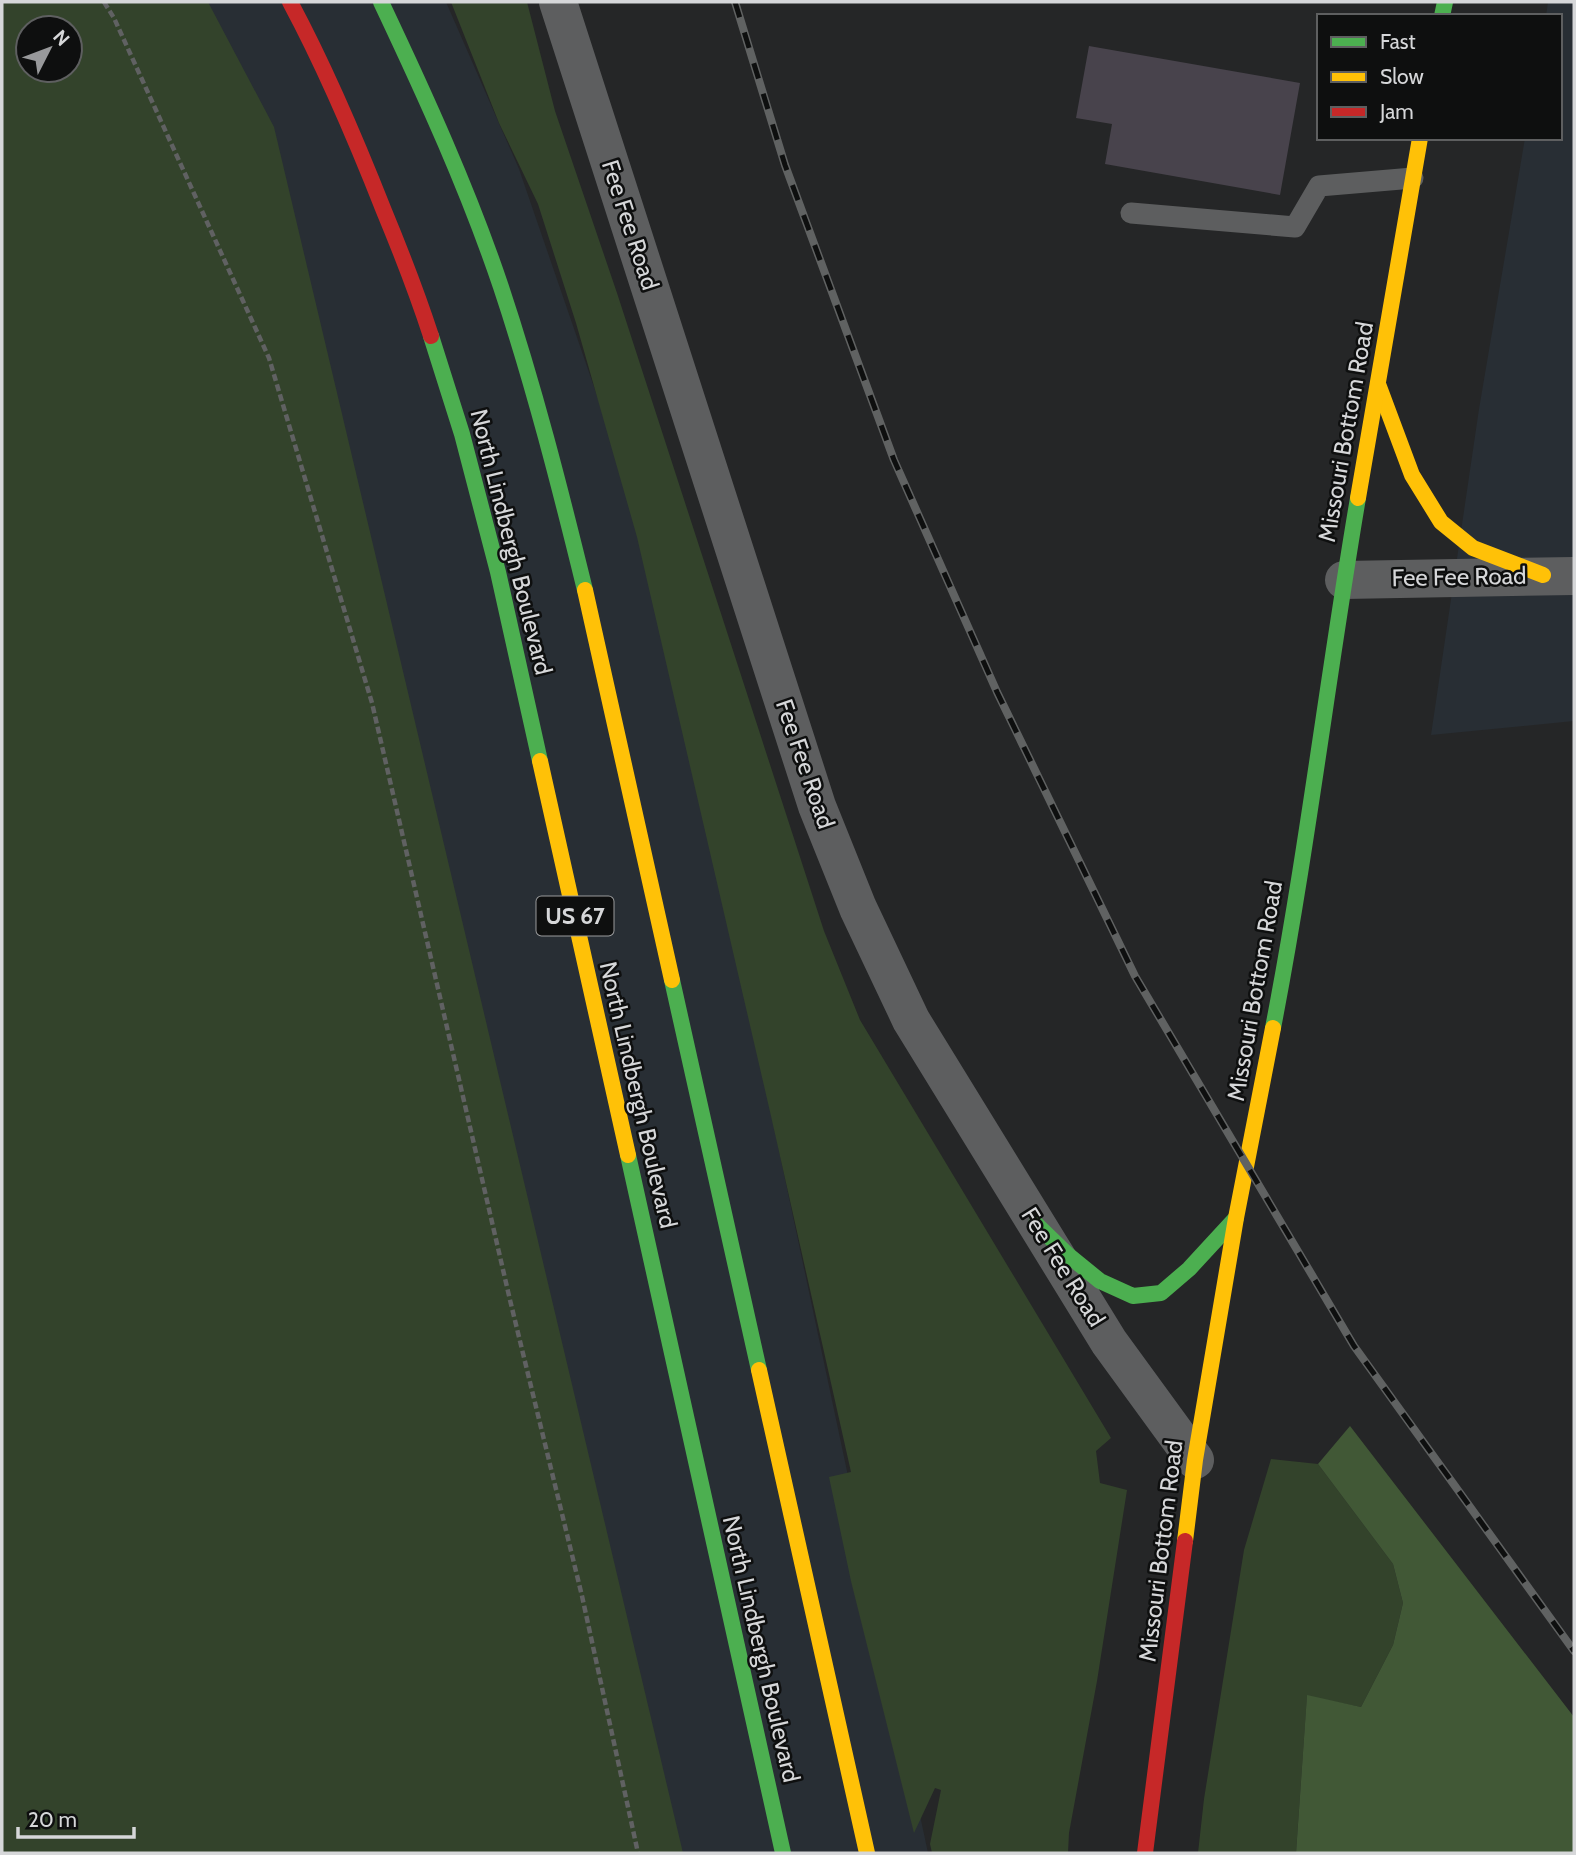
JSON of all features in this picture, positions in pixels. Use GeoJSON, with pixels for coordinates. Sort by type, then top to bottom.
{"type":"FeatureCollection","features":[{"type":"Feature","properties":{"kind":"main road","name":"North Lindbergh Boulevard"},"geometry":{"type":"LineString","coordinates":[[290,2],[365,162],[410,274],[462,434],[501,586],[783,1853]]}},
{"type":"Feature","properties":{"kind":"main road"},"geometry":{"type":"LineString","coordinates":[[381,2],[427,100],[482,236],[527,369],[566,506],[867,1853]]}},
{"type":"Feature","properties":{"kind":"main road","name":"Missouri Bottom Road"},"geometry":{"type":"LineString","coordinates":[[1145,1853],[1195,1460],[1236,1218],[1288,949],[1344,580],[1420,140]]}},
{"type":"Feature","properties":{"kind":"main road"},"geometry":{"type":"LineString","coordinates":[[1378,383],[1412,475],[1441,522],[1473,548],[1558,575]]}},
{"type":"Feature","properties":{"kind":"main road"},"geometry":{"type":"LineString","coordinates":[[1036,1224],[1100,1281],[1133,1296],[1161,1293],[1189,1269],[1236,1218]]}},
{"type":"Feature","properties":{"kind":"street","name":"Fee Fee Road"},"geometry":{"type":"LineString","coordinates":[[558,2],[817,806],[858,908],[911,1020],[1109,1342],[1195,1460]]}},
{"type":"Feature","properties":{"kind":"street","name":"Fee Fee Road"},"geometry":{"type":"LineString","coordinates":[[1344,580],[1558,575]]}},
{"type":"Feature","properties":{"kind":"lane"},"geometry":{"type":"LineString","coordinates":[[1131,213],[1295,227],[1319,186],[1413,178]]}},
{"type":"Feature","properties":{"kind":"path"},"geometry":{"type":"LineString","coordinates":[[104,2],[114,18],[269,358],[372,703],[510,1300],[582,1596],[638,1853]]}},
{"type":"Feature","properties":{"kind":"shaded area"},"geometry":{"type":"Polygon","coordinates":[[[2,2],[446,2],[519,169],[654,561],[928,1853],[2,1853],[2,2]]]}},
{"type":"Feature","properties":{"kind":"shaded area"},"geometry":{"type":"Polygon","coordinates":[[[1548,2],[1574,2],[1574,721],[1431,735],[1479,409],[1525,140],[1562,140],[1562,14],[1546,14],[1548,2]]]}},
{"type":"Feature","properties":{"kind":"green space"},"geometry":{"type":"Polygon","coordinates":[[[2,2],[208,2],[274,127],[683,1853],[2,1853],[2,2]]]}},
{"type":"Feature","properties":{"kind":"green space"},"geometry":{"type":"Polygon","coordinates":[[[451,2],[527,2],[555,111],[617,293],[824,931],[860,1020],[1111,1438],[1096,1451],[1100,1483],[1127,1490],[1097,1681],[1069,1833],[1068,1853],[932,1853],[930,1844],[941,1790],[935,1788],[914,1833],[851,1581],[829,1477],[851,1472],[637,537],[576,323],[538,204],[499,123],[451,2]]]}},
{"type":"Feature","properties":{"kind":"green space"},"geometry":{"type":"Polygon","coordinates":[[[1350,1426],[1574,1717],[1574,1853],[1296,1853],[1307,1695],[1361,1707],[1393,1645],[1403,1603],[1393,1564],[1318,1464],[1350,1426]]]}},
{"type":"Feature","properties":{"kind":"green space"},"geometry":{"type":"Polygon","coordinates":[[[1271,1459],[1318,1464],[1393,1564],[1403,1603],[1393,1645],[1361,1707],[1307,1696],[1296,1853],[1198,1853],[1204,1799],[1244,1550],[1271,1459]]]}},
{"type":"Feature","properties":{"kind":"building"},"geometry":{"type":"Polygon","coordinates":[[[1089,46],[1300,83],[1280,195],[1105,164],[1112,124],[1076,118],[1089,46]]]}},
{"type":"Feature","properties":{"kind":"railway"},"geometry":{"type":"LineString","coordinates":[[735,2],[785,165],[894,460],[997,692],[1135,976],[1354,1346],[1574,1651]]}},
{"type":"Feature","properties":{"kind":"traffic: fast"},"geometry":{"type":"LineString","coordinates":[[381,2],[475,214],[501,287],[546,437],[585,590]]}},
{"type":"Feature","properties":{"kind":"traffic: fast"},"geometry":{"type":"LineString","coordinates":[[1442,14],[1445,2]]}},
{"type":"Feature","properties":{"kind":"traffic: fast"},"geometry":{"type":"LineString","coordinates":[[431,336],[462,434],[498,572],[540,761]]}},
{"type":"Feature","properties":{"kind":"traffic: fast"},"geometry":{"type":"LineString","coordinates":[[1273,1028],[1358,498]]}},
{"type":"Feature","properties":{"kind":"traffic: fast"},"geometry":{"type":"LineString","coordinates":[[672,980],[759,1370]]}},
{"type":"Feature","properties":{"kind":"traffic: fast"},"geometry":{"type":"LineString","coordinates":[[628,1155],[783,1853]]}},
{"type":"Feature","properties":{"kind":"traffic: fast"},"geometry":{"type":"LineString","coordinates":[[1036,1224],[1100,1281],[1133,1296],[1161,1293],[1189,1269],[1236,1218]]}},
{"type":"Feature","properties":{"kind":"traffic: slow"},"geometry":{"type":"LineString","coordinates":[[1358,498],[1420,140]]}},
{"type":"Feature","properties":{"kind":"traffic: slow"},"geometry":{"type":"LineString","coordinates":[[1378,384],[1412,475],[1441,522],[1473,548],[1543,575]]}},
{"type":"Feature","properties":{"kind":"traffic: slow"},"geometry":{"type":"LineString","coordinates":[[585,590],[672,980]]}},
{"type":"Feature","properties":{"kind":"traffic: slow"},"geometry":{"type":"LineString","coordinates":[[540,761],[628,1155]]}},
{"type":"Feature","properties":{"kind":"traffic: slow"},"geometry":{"type":"LineString","coordinates":[[1185,1541],[1195,1460],[1236,1218],[1273,1028]]}},
{"type":"Feature","properties":{"kind":"traffic: slow"},"geometry":{"type":"LineString","coordinates":[[759,1370],[867,1853]]}},
{"type":"Feature","properties":{"kind":"traffic: jam"},"geometry":{"type":"LineString","coordinates":[[290,2],[351,131],[403,257],[431,336]]}},
{"type":"Feature","properties":{"kind":"traffic: jam"},"geometry":{"type":"LineString","coordinates":[[1145,1853],[1185,1541]]}}]}
